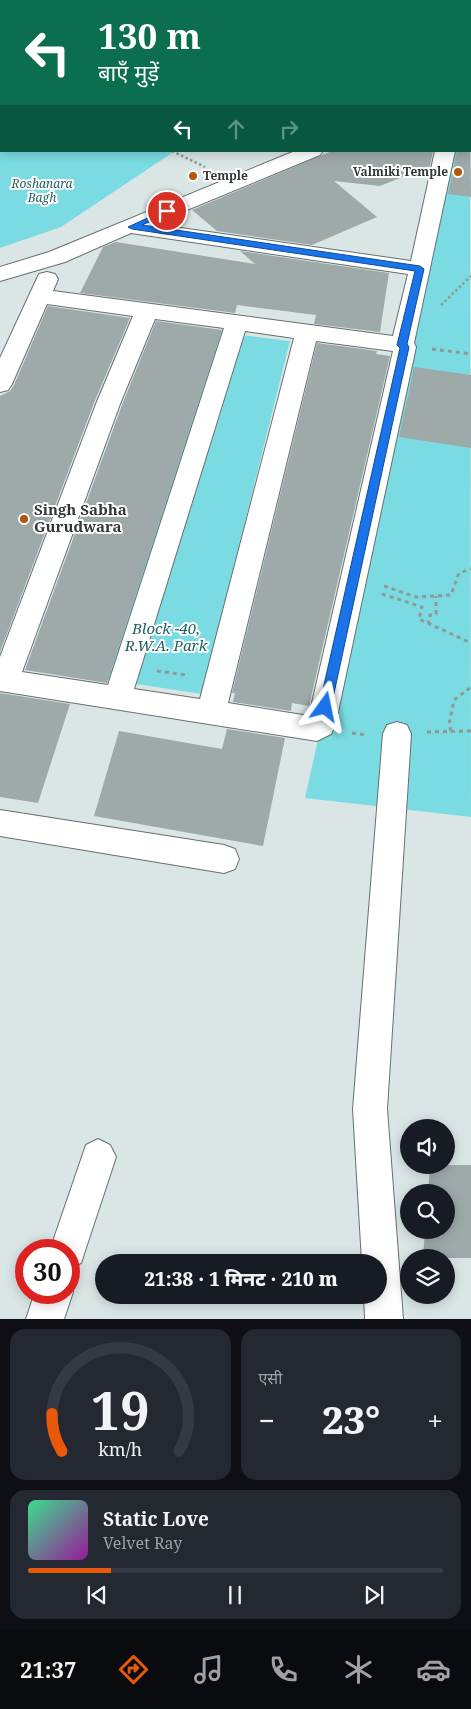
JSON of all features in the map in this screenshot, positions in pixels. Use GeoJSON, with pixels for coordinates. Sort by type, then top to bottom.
{"type":"FeatureCollection","features":[{"type":"Feature","properties":{"kind":"street"},"geometry":{"type":"LineString","coordinates":[[0,274],[57,257],[132,227],[236,181],[310,152]]}},
{"type":"Feature","properties":{"kind":"street"},"geometry":{"type":"LineString","coordinates":[[147,310],[108,404],[3,680],[317,730],[321,726],[404,347],[402,345],[446,158],[445,152]]}},
{"type":"Feature","properties":{"kind":"street"},"geometry":{"type":"LineString","coordinates":[[132,227],[420,269]]}},
{"type":"Feature","properties":{"kind":"street"},"geometry":{"type":"LineString","coordinates":[[2,376],[57,257]]}},
{"type":"Feature","properties":{"kind":"street"},"geometry":{"type":"LineString","coordinates":[[40,296],[402,345]]}},
{"type":"Feature","properties":{"kind":"street"},"geometry":{"type":"LineString","coordinates":[[118,697],[237,322]]}},
{"type":"Feature","properties":{"kind":"street"},"geometry":{"type":"LineString","coordinates":[[211,713],[307,332]]}},
{"type":"Feature","properties":{"kind":"street"},"geometry":{"type":"LineString","coordinates":[[384,1319],[370,1109],[397,734]]}},
{"type":"Feature","properties":{"kind":"street"},"geometry":{"type":"LineString","coordinates":[[0,822],[224,860]]}},
{"type":"Feature","properties":{"kind":"street"},"geometry":{"type":"LineString","coordinates":[[72,1239],[98,1157]]}},
{"type":"Feature","properties":{"kind":"street"},"geometry":{"type":"LineString","coordinates":[[45,1319],[50,1304]]}},
{"type":"Feature","properties":{"kind":"path"},"geometry":{"type":"LineString","coordinates":[[402,345],[471,354]]}},
{"type":"Feature","properties":{"kind":"path"},"geometry":{"type":"LineString","coordinates":[[379,585],[416,597],[451,595],[459,573],[471,569]]}},
{"type":"Feature","properties":{"kind":"path"},"geometry":{"type":"LineString","coordinates":[[376,591],[384,596],[422,606],[419,619],[471,643]]}},
{"type":"Feature","properties":{"kind":"path"},"geometry":{"type":"LineString","coordinates":[[430,624],[428,621],[430,615],[436,614],[436,596]]}},
{"type":"Feature","properties":{"kind":"path"},"geometry":{"type":"LineString","coordinates":[[127,667],[186,675],[189,665]]}},
{"type":"Feature","properties":{"kind":"path"},"geometry":{"type":"LineString","coordinates":[[451,731],[450,724],[454,700],[471,687]]}},
{"type":"Feature","properties":{"kind":"green space","name":"Roshanara Bagh"},"geometry":{"type":"Polygon","coordinates":[[[0,152],[174,152],[61,227],[0,248],[0,152]]]}},
{"type":"Feature","properties":{"kind":"green space"},"geometry":{"type":"Polygon","coordinates":[[[449,152],[470,152],[471,817],[305,798],[449,152]]]}},
{"type":"Feature","properties":{"kind":"green space","name":"Block -40, R.W.A. Park"},"geometry":{"type":"Polygon","coordinates":[[[210,331],[290,341],[202,694],[103,679],[210,331]]]}},
{"type":"Feature","properties":{"kind":"building"},"geometry":{"type":"Polygon","coordinates":[[[330,152],[433,152],[430,166],[380,186],[334,181],[377,217],[312,245],[217,231],[192,210],[330,152]]]}},
{"type":"Feature","properties":{"kind":"building","name":"Valmiki Temple"},"geometry":{"type":"Polygon","coordinates":[[[457,152],[470,152],[471,197],[448,194],[457,152]]]}},
{"type":"Feature","properties":{"kind":"building"},"geometry":{"type":"Polygon","coordinates":[[[116,242],[255,264],[240,251],[389,273],[380,332],[314,324],[316,315],[237,305],[235,313],[80,293],[103,247],[116,242]]]}},
{"type":"Feature","properties":{"kind":"building"},"geometry":{"type":"Polygon","coordinates":[[[48,306],[130,318],[94,403],[0,652],[0,396],[10,391],[14,385],[48,306]]]}},
{"type":"Feature","properties":{"kind":"building"},"geometry":{"type":"Polygon","coordinates":[[[156,321],[222,330],[107,683],[25,670],[122,405],[156,321]]]}},
{"type":"Feature","properties":{"kind":"building"},"geometry":{"type":"Polygon","coordinates":[[[317,343],[377,351],[376,354],[390,356],[309,706],[292,703],[291,711],[233,702],[235,693],[232,693],[317,343]]]}},
{"type":"Feature","properties":{"kind":"building"},"geometry":{"type":"Polygon","coordinates":[[[414,367],[471,375],[471,448],[399,437],[414,367]]]}},
{"type":"Feature","properties":{"kind":"building"},"geometry":{"type":"Polygon","coordinates":[[[0,693],[70,704],[38,803],[0,797],[0,693]]]}},
{"type":"Feature","properties":{"kind":"building"},"geometry":{"type":"Polygon","coordinates":[[[227,729],[285,738],[263,846],[94,816],[119,731],[222,749],[227,729]]]}},
{"type":"Feature","properties":{"kind":"building"},"geometry":{"type":"Polygon","coordinates":[[[455,1165],[471,1165],[471,1258],[455,1258],[455,1249],[424,1249],[424,1239],[455,1239],[455,1184],[429,1184],[429,1174],[455,1174],[455,1165]]]}},
{"type":"Feature","properties":{"kind":"place","name":"Valmiki Temple"},"geometry":{"type":"Point","coordinates":[458,172]}},
{"type":"Feature","properties":{"kind":"place","name":"Temple"},"geometry":{"type":"Point","coordinates":[193,176]}},
{"type":"Feature","properties":{"kind":"place","name":"Singh Sabha Gurudwara"},"geometry":{"type":"Point","coordinates":[24,519]}},
{"type":"Feature","properties":{"kind":"route"},"geometry":{"type":"LineString","coordinates":[[167,211],[132,227],[420,269],[325,707]]}}]}
